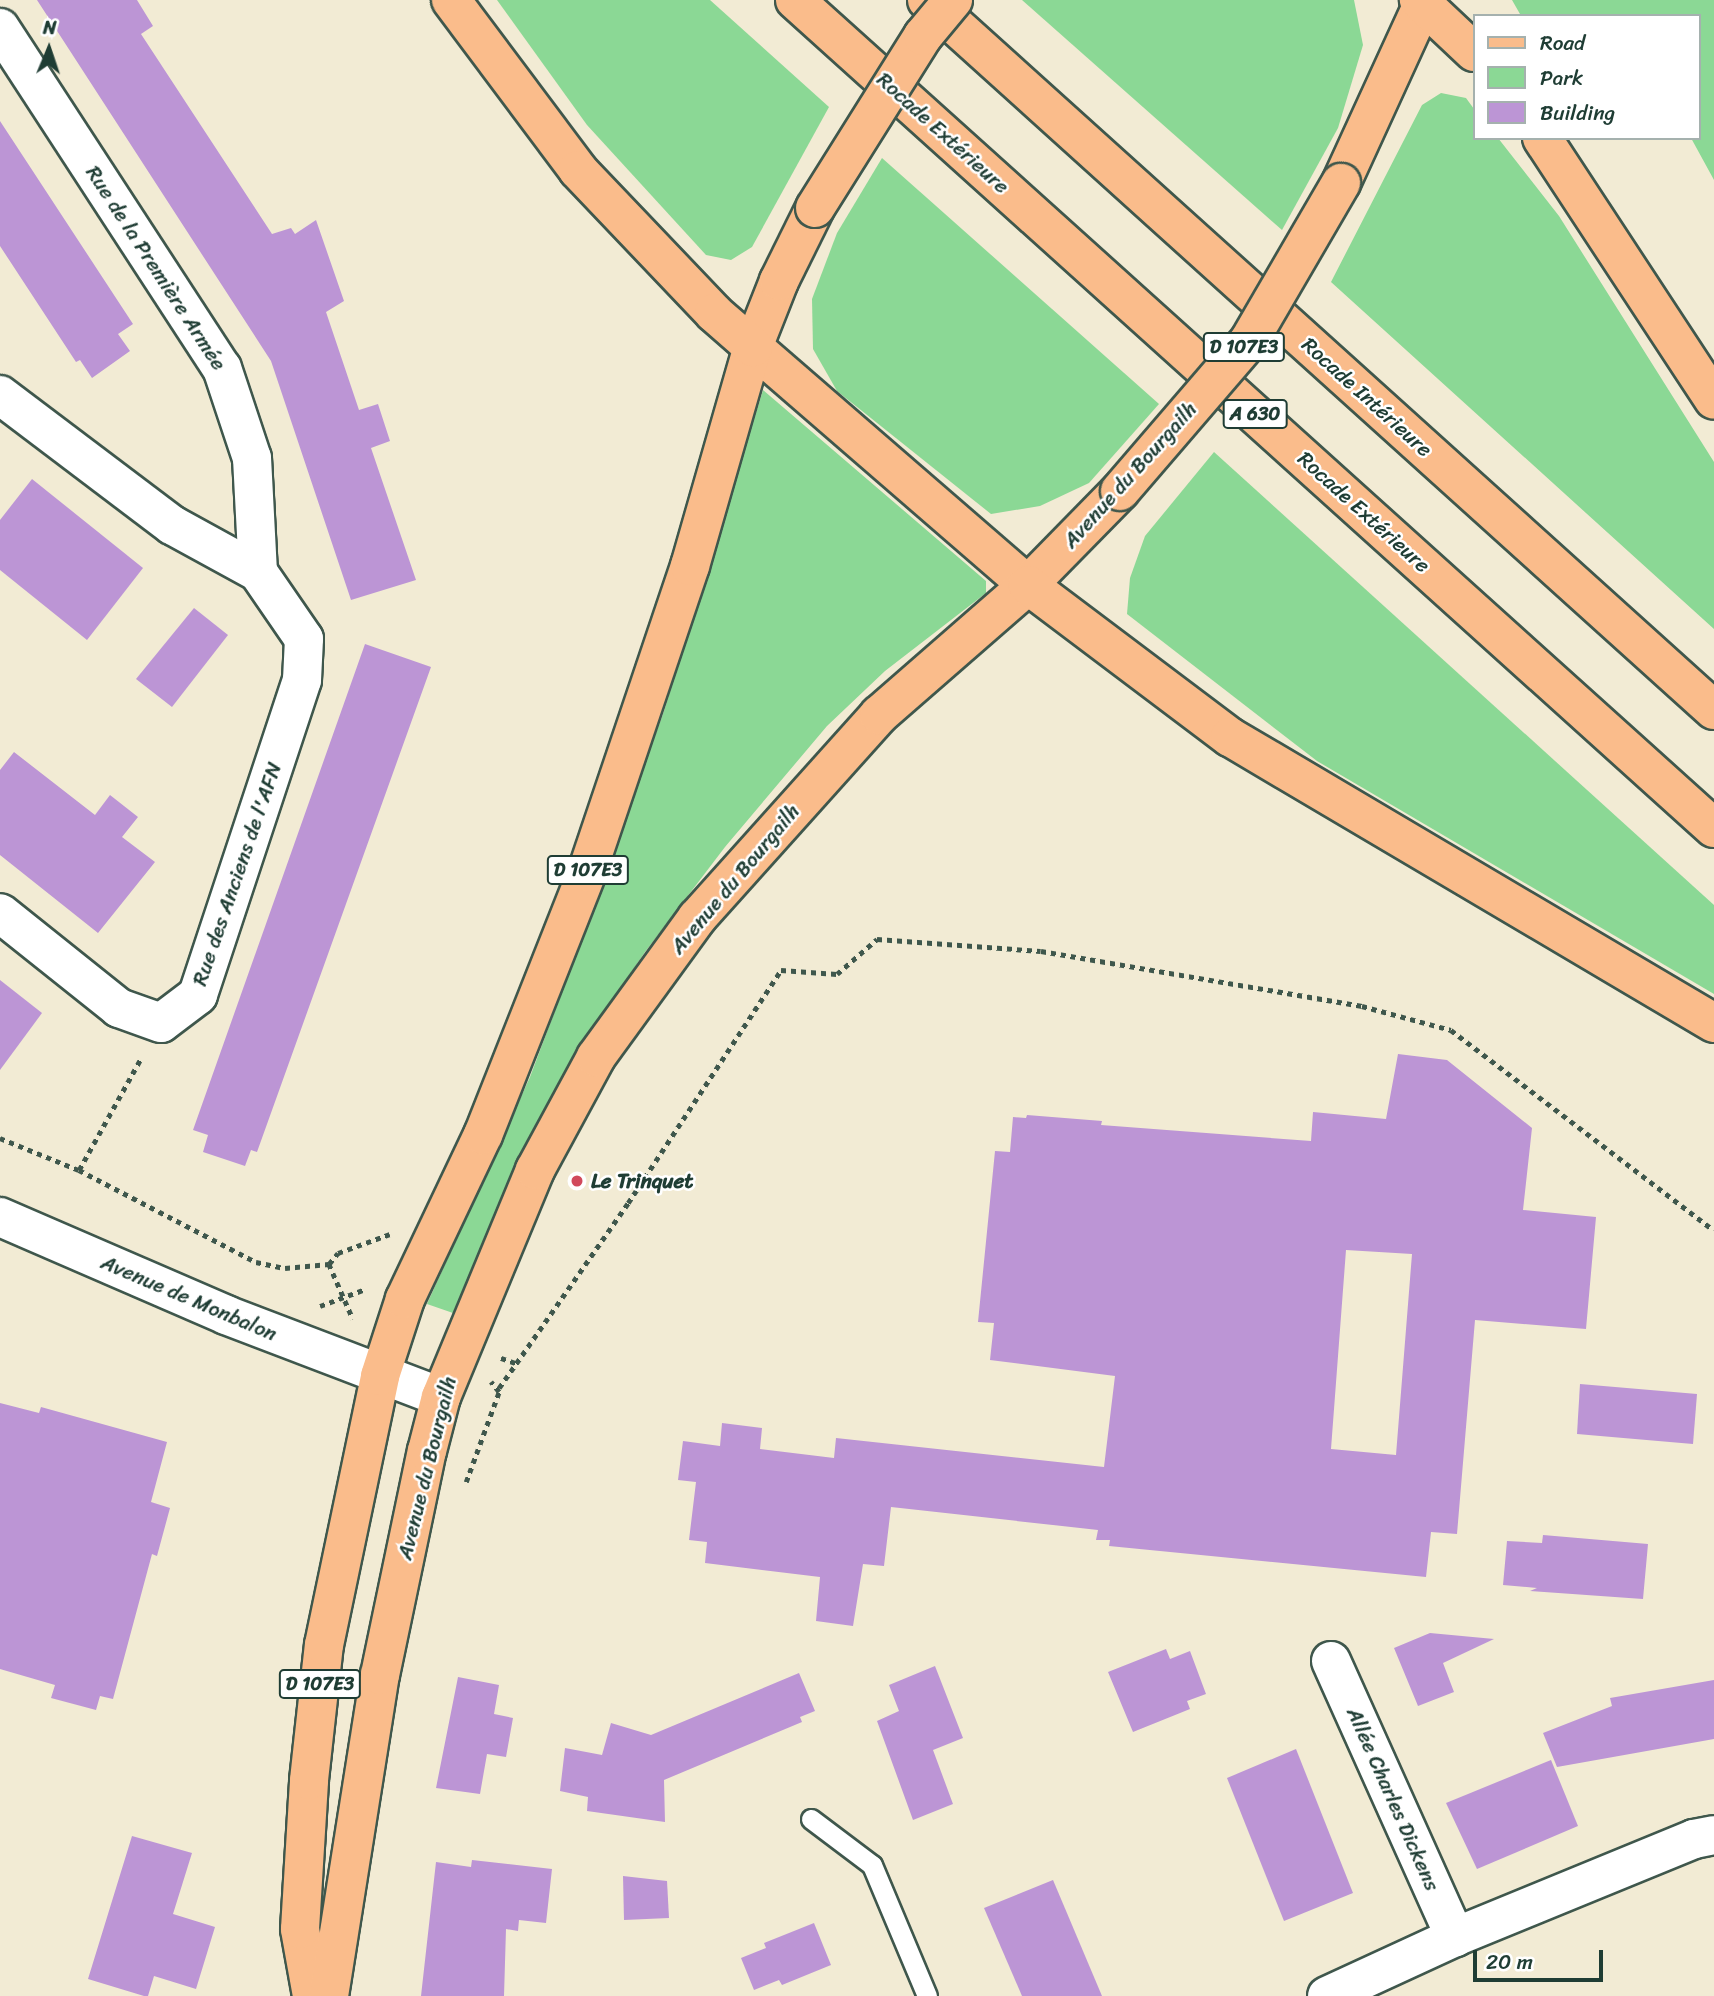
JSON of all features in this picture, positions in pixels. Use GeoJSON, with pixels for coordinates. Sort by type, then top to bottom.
{"type":"FeatureCollection","features":[{"type":"Feature","properties":{"kind":"main road"},"geometry":{"type":"LineString","coordinates":[[451,0],[578,170],[714,313],[1028,585],[1230,737],[1714,1023]]}},
{"type":"Feature","properties":{"kind":"main road","name":"Rocade Extérieure"},"geometry":{"type":"LineString","coordinates":[[795,0],[1714,828]]}},
{"type":"Feature","properties":{"kind":"main road","name":"Rocade Intérieure"},"geometry":{"type":"LineString","coordinates":[[927,0],[1714,710]]}},
{"type":"Feature","properties":{"kind":"main road","name":"D 107E3"},"geometry":{"type":"LineString","coordinates":[[312,1996],[300,1929],[309,1780],[324,1645],[385,1358],[405,1299],[483,1135],[587,872],[690,566],[753,347],[815,208],[923,36],[953,0]]}},
{"type":"Feature","properties":{"kind":"main road"},"geometry":{"type":"LineString","coordinates":[[1421,2],[1472,50]]}},
{"type":"Feature","properties":{"kind":"main road","name":"Avenue du Bourgailh"},"geometry":{"type":"LineString","coordinates":[[329,1996],[380,1675],[441,1397],[535,1170],[612,1035],[697,918],[879,715],[1028,585],[1120,491],[1249,341],[1341,183],[1421,2]]}},
{"type":"Feature","properties":{"kind":"main road"},"geometry":{"type":"LineString","coordinates":[[1543,140],[1714,400]]}},
{"type":"Feature","properties":{"kind":"street","name":"Rue de la Première Armée"},"geometry":{"type":"LineString","coordinates":[[0,28],[222,368],[252,458],[258,572]]}},
{"type":"Feature","properties":{"kind":"street"},"geometry":{"type":"LineString","coordinates":[[0,395],[172,525],[258,572]]}},
{"type":"Feature","properties":{"kind":"street","name":"Rue des Anciens de l'AFN"},"geometry":{"type":"LineString","coordinates":[[161,1023],[198,995],[302,680],[304,639],[258,572]]}},
{"type":"Feature","properties":{"kind":"street"},"geometry":{"type":"LineString","coordinates":[[0,913],[119,1008],[161,1023]]}},
{"type":"Feature","properties":{"kind":"street","name":"Avenue de Monbalon"},"geometry":{"type":"LineString","coordinates":[[0,1217],[385,1358],[441,1397]]}},
{"type":"Feature","properties":{"kind":"street","name":"Allée Charles Dickens"},"geometry":{"type":"LineString","coordinates":[[1331,1661],[1455,1937]]}},
{"type":"Feature","properties":{"kind":"street"},"geometry":{"type":"LineString","coordinates":[[1327,1996],[1455,1937],[1694,1839],[1714,1835]]}},
{"type":"Feature","properties":{"kind":"lane"},"geometry":{"type":"LineString","coordinates":[[811,1819],[872,1865],[927,1996]]}},
{"type":"Feature","properties":{"kind":"path"},"geometry":{"type":"LineString","coordinates":[[499,1388],[600,1246],[781,970],[836,974],[877,939],[1041,951],[1362,1006],[1451,1030],[1714,1230]]}},
{"type":"Feature","properties":{"kind":"path"},"geometry":{"type":"LineString","coordinates":[[79,1170],[161,1023]]}},
{"type":"Feature","properties":{"kind":"path"},"geometry":{"type":"LineString","coordinates":[[0,1138],[79,1170],[256,1262],[285,1268],[329,1264],[356,1329],[385,1358]]}},
{"type":"Feature","properties":{"kind":"green space"},"geometry":{"type":"Polygon","coordinates":[[[497,0],[710,0],[829,107],[752,247],[731,260],[706,255],[587,125],[497,0]]]}},
{"type":"Feature","properties":{"kind":"green space"},"geometry":{"type":"Polygon","coordinates":[[[1022,0],[1354,0],[1363,45],[1338,128],[1282,230],[1022,0]]]}},
{"type":"Feature","properties":{"kind":"green space"},"geometry":{"type":"Polygon","coordinates":[[[1512,0],[1714,0],[1714,180],[1692,140],[1700,140],[1700,14],[1520,14],[1512,0]]]}},
{"type":"Feature","properties":{"kind":"green space"},"geometry":{"type":"Polygon","coordinates":[[[1441,93],[1466,98],[1472,106],[1472,140],[1500,140],[1559,216],[1714,462],[1714,629],[1331,282],[1422,105],[1441,93]]]}},
{"type":"Feature","properties":{"kind":"green space"},"geometry":{"type":"Polygon","coordinates":[[[882,158],[1159,404],[1089,483],[1040,506],[991,514],[837,391],[813,349],[812,299],[837,233],[882,158]]]}},
{"type":"Feature","properties":{"kind":"green space"},"geometry":{"type":"Polygon","coordinates":[[[763,390],[986,581],[986,593],[885,671],[827,726],[725,847],[645,952],[574,1056],[515,1166],[453,1313],[427,1304],[530,1077],[576,955],[664,711],[763,390]]]}},
{"type":"Feature","properties":{"kind":"green space"},"geometry":{"type":"Polygon","coordinates":[[[1214,452],[1714,905],[1714,994],[1317,761],[1127,614],[1130,578],[1145,536],[1214,452]]]}},
{"type":"Feature","properties":{"kind":"building"},"geometry":{"type":"Polygon","coordinates":[[[37,0],[137,0],[153,26],[141,34],[272,234],[291,228],[295,234],[316,220],[344,301],[326,312],[359,410],[378,404],[390,441],[371,448],[416,580],[351,600],[271,361],[37,0]]]}},
{"type":"Feature","properties":{"kind":"building"},"geometry":{"type":"Polygon","coordinates":[[[0,121],[133,324],[118,334],[130,351],[92,378],[80,360],[76,362],[0,246],[0,121]]]}},
{"type":"Feature","properties":{"kind":"building"},"geometry":{"type":"Polygon","coordinates":[[[32,479],[143,568],[87,640],[0,570],[0,520],[32,479]]]}},
{"type":"Feature","properties":{"kind":"building"},"geometry":{"type":"Polygon","coordinates":[[[194,608],[228,635],[172,707],[136,679],[194,608]]]}},
{"type":"Feature","properties":{"kind":"building"},"geometry":{"type":"Polygon","coordinates":[[[365,644],[431,667],[257,1152],[251,1150],[245,1166],[203,1152],[208,1135],[193,1130],[365,644]]]}},
{"type":"Feature","properties":{"kind":"building"},"geometry":{"type":"Polygon","coordinates":[[[14,752],[95,815],[110,795],[138,817],[122,837],[155,862],[98,933],[0,855],[0,770],[14,752]]]}},
{"type":"Feature","properties":{"kind":"building"},"geometry":{"type":"Polygon","coordinates":[[[0,980],[42,1013],[0,1070],[0,980]]]}},
{"type":"Feature","properties":{"kind":"building"},"geometry":{"type":"Polygon","coordinates":[[[1398,1054],[1447,1060],[1532,1128],[1523,1210],[1596,1217],[1586,1329],[1475,1320],[1457,1534],[1431,1532],[1426,1577],[1109,1546],[1110,1540],[1096,1540],[1098,1530],[891,1507],[884,1566],[863,1564],[853,1626],[816,1621],[820,1577],[705,1563],[707,1542],[689,1540],[696,1482],[678,1480],[683,1441],[720,1446],[722,1423],[762,1428],[760,1449],[834,1458],[836,1438],[1104,1467],[1115,1376],[990,1360],[994,1323],[978,1322],[995,1151],[1010,1152],[1013,1117],[1026,1118],[1027,1115],[1102,1121],[1101,1125],[1311,1141],[1313,1112],[1386,1119],[1398,1054]],[[1346,1250],[1331,1449],[1396,1455],[1412,1254],[1346,1250]]]}},
{"type":"Feature","properties":{"kind":"building"},"geometry":{"type":"Polygon","coordinates":[[[1580,1384],[1697,1394],[1693,1444],[1577,1434],[1580,1384]]]}},
{"type":"Feature","properties":{"kind":"building"},"geometry":{"type":"Polygon","coordinates":[[[0,1403],[39,1413],[41,1407],[167,1442],[151,1502],[170,1508],[157,1556],[152,1554],[113,1699],[100,1696],[96,1710],[51,1698],[55,1685],[0,1669],[0,1403]]]}},
{"type":"Feature","properties":{"kind":"building"},"geometry":{"type":"Polygon","coordinates":[[[1543,1535],[1648,1544],[1643,1599],[1530,1591],[1537,1588],[1503,1585],[1507,1541],[1542,1543],[1543,1535]]]}},
{"type":"Feature","properties":{"kind":"building"},"geometry":{"type":"Polygon","coordinates":[[[1430,1633],[1494,1639],[1443,1663],[1454,1692],[1418,1706],[1394,1648],[1430,1633]]]}},
{"type":"Feature","properties":{"kind":"building"},"geometry":{"type":"Polygon","coordinates":[[[1166,1649],[1170,1659],[1190,1651],[1206,1694],[1187,1701],[1190,1709],[1133,1732],[1108,1672],[1166,1649]]]}},
{"type":"Feature","properties":{"kind":"building"},"geometry":{"type":"Polygon","coordinates":[[[935,1666],[963,1738],[933,1750],[953,1804],[913,1820],[877,1721],[899,1711],[889,1685],[935,1666]]]}},
{"type":"Feature","properties":{"kind":"building"},"geometry":{"type":"Polygon","coordinates":[[[799,1673],[815,1711],[800,1717],[802,1722],[664,1780],[665,1822],[587,1811],[588,1797],[560,1791],[565,1748],[602,1755],[611,1723],[651,1735],[799,1673]]]}},
{"type":"Feature","properties":{"kind":"building"},"geometry":{"type":"Polygon","coordinates":[[[458,1677],[499,1685],[494,1714],[513,1718],[506,1757],[487,1754],[480,1794],[436,1788],[458,1677]]]}},
{"type":"Feature","properties":{"kind":"building"},"geometry":{"type":"Polygon","coordinates":[[[1714,1680],[1714,1739],[1557,1767],[1543,1733],[1612,1706],[1610,1698],[1714,1680]]]}},
{"type":"Feature","properties":{"kind":"building"},"geometry":{"type":"Polygon","coordinates":[[[1296,1749],[1353,1893],[1284,1921],[1227,1778],[1296,1749]]]}},
{"type":"Feature","properties":{"kind":"building"},"geometry":{"type":"Polygon","coordinates":[[[1551,1760],[1578,1826],[1477,1869],[1446,1803],[1551,1760]]]}},
{"type":"Feature","properties":{"kind":"building"},"geometry":{"type":"Polygon","coordinates":[[[132,1836],[192,1853],[173,1914],[215,1927],[196,1989],[154,1976],[148,1996],[144,1996],[88,1979],[132,1836]]]}},
{"type":"Feature","properties":{"kind":"building"},"geometry":{"type":"Polygon","coordinates":[[[472,1860],[552,1869],[546,1923],[519,1920],[518,1931],[506,1929],[504,1996],[421,1996],[436,1862],[471,1867],[472,1860]]]}},
{"type":"Feature","properties":{"kind":"building"},"geometry":{"type":"Polygon","coordinates":[[[623,1876],[667,1881],[669,1918],[624,1920],[623,1876]]]}},
{"type":"Feature","properties":{"kind":"building"},"geometry":{"type":"Polygon","coordinates":[[[1053,1880],[1102,1996],[1022,1996],[984,1908],[1053,1880]]]}},
{"type":"Feature","properties":{"kind":"building"},"geometry":{"type":"Polygon","coordinates":[[[814,1923],[831,1965],[782,1985],[779,1980],[754,1990],[741,1958],[766,1948],[764,1943],[814,1923]]]}},
{"type":"Feature","properties":{"kind":"place","name":"Le Trinquet"},"geometry":{"type":"Point","coordinates":[577,1181]}}]}
